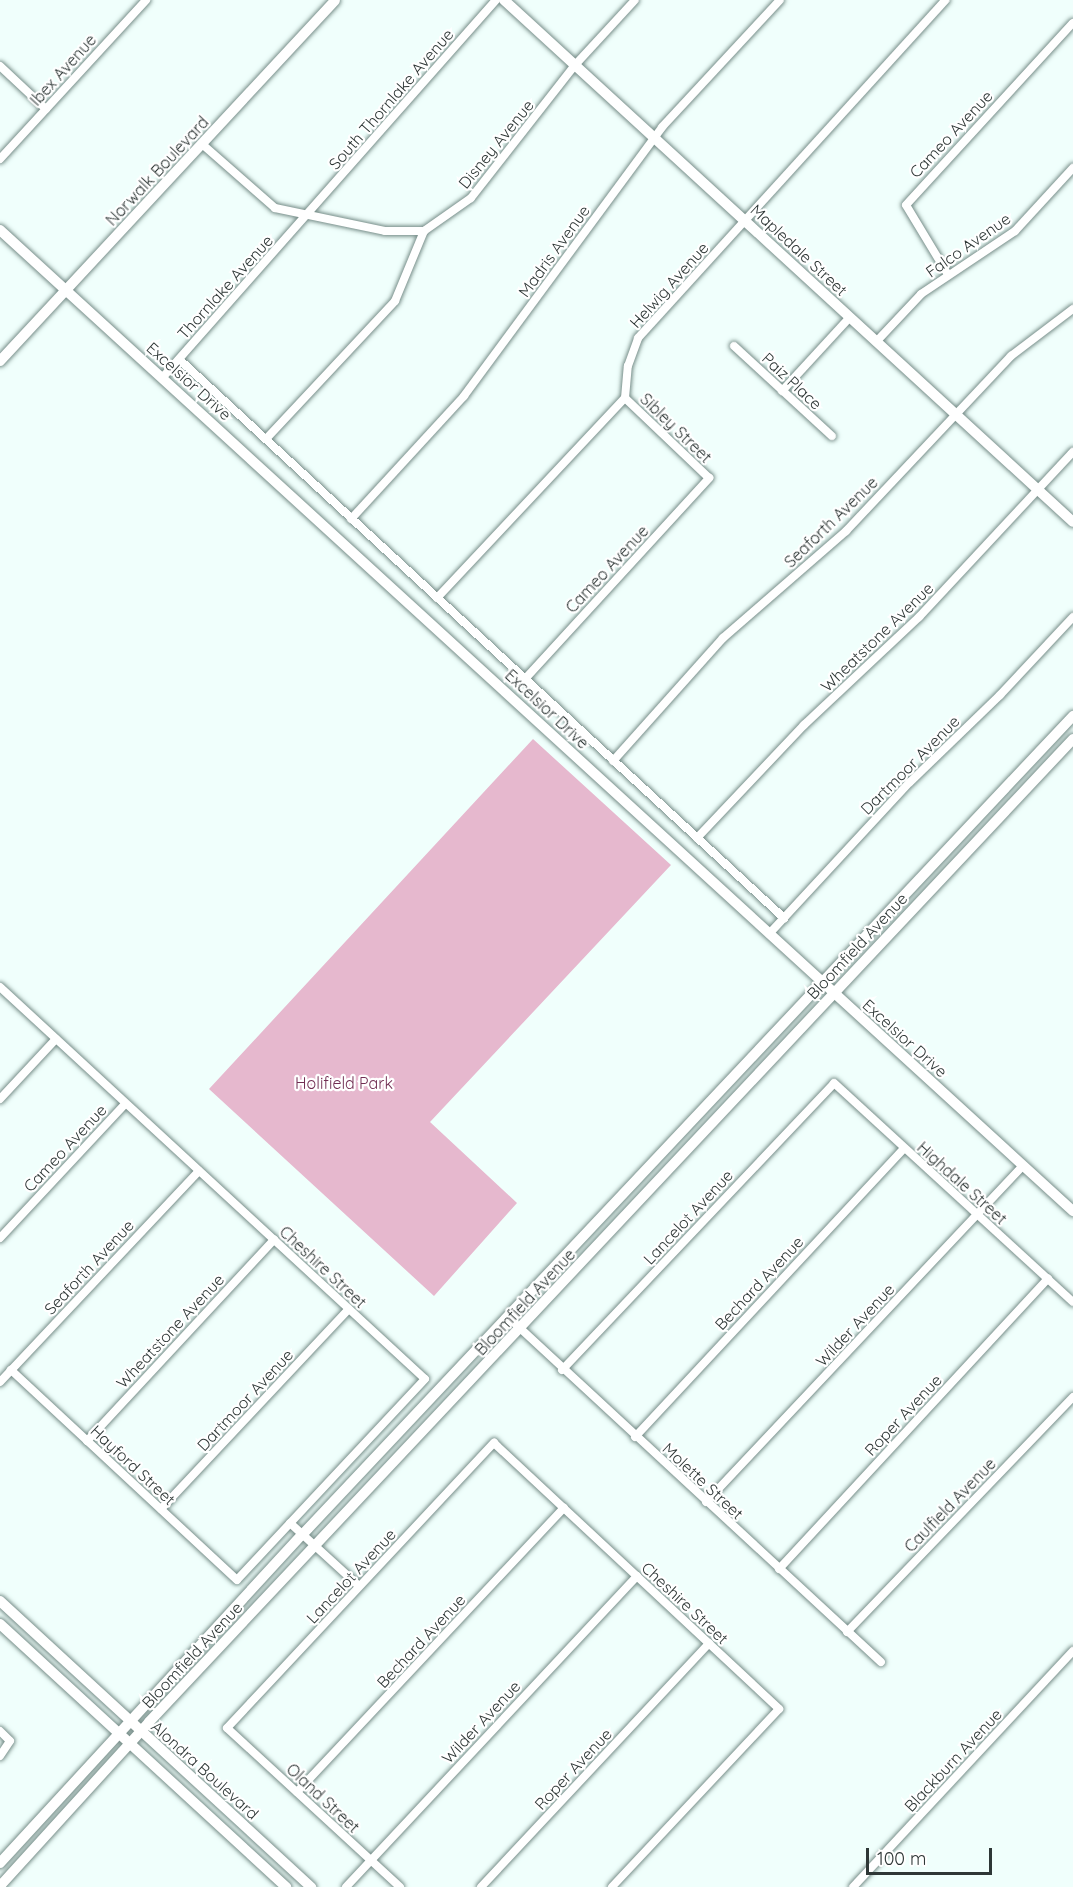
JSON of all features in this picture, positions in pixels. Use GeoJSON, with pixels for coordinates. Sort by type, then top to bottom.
{"type":"FeatureCollection","features":[{"type":"Feature","properties":{"kind":"main road","name":"Norwalk Boulevard"},"geometry":{"type":"LineString","coordinates":[[0,362],[335,0]]}},
{"type":"Feature","properties":{"kind":"main road","name":"Mapledale Street"},"geometry":{"type":"LineString","coordinates":[[504,0],[1073,522]]}},
{"type":"Feature","properties":{"kind":"main road","name":"Excelsior Drive"},"geometry":{"type":"LineString","coordinates":[[0,230],[1073,1211]]}},
{"type":"Feature","properties":{"kind":"main road","name":"Bloomfield Avenue"},"geometry":{"type":"LineString","coordinates":[[0,1863],[302,1535],[1073,716]]}},
{"type":"Feature","properties":{"kind":"main road","name":"Bloomfield Avenue"},"geometry":{"type":"LineString","coordinates":[[0,1886],[141,1731],[1073,739]]}},
{"type":"Feature","properties":{"kind":"main road","name":"Alondra Boulevard"},"geometry":{"type":"LineString","coordinates":[[0,1601],[311,1887]]}},
{"type":"Feature","properties":{"kind":"main road"},"geometry":{"type":"LineString","coordinates":[[10,1633],[21,1621]]}},
{"type":"Feature","properties":{"kind":"main road","name":"Alondra Boulevard"},"geometry":{"type":"LineString","coordinates":[[0,1624],[286,1887]]}},
{"type":"Feature","properties":{"kind":"main road"},"geometry":{"type":"LineString","coordinates":[[211,1633],[223,1644]]}},
{"type":"Feature","properties":{"kind":"street","name":"Ibex Avenue"},"geometry":{"type":"LineString","coordinates":[[0,159],[146,0]]}},
{"type":"Feature","properties":{"kind":"street","name":"South Thornlake Avenue"},"geometry":{"type":"LineString","coordinates":[[306,215],[496,0]]}},
{"type":"Feature","properties":{"kind":"street","name":"Disney Avenue"},"geometry":{"type":"LineString","coordinates":[[424,231],[471,198],[575,65],[635,0]]}},
{"type":"Feature","properties":{"kind":"street","name":"Madris Avenue"},"geometry":{"type":"LineString","coordinates":[[351,519],[464,396],[654,138],[780,0]]}},
{"type":"Feature","properties":{"kind":"street","name":"Helwig Avenue"},"geometry":{"type":"LineString","coordinates":[[625,398],[628,366],[638,338],[946,0]]}},
{"type":"Feature","properties":{"kind":"street","name":"Cameo Avenue"},"geometry":{"type":"LineString","coordinates":[[947,273],[906,205],[1073,23]]}},
{"type":"Feature","properties":{"kind":"street"},"geometry":{"type":"LineString","coordinates":[[0,66],[46,109]]}},
{"type":"Feature","properties":{"kind":"street"},"geometry":{"type":"LineString","coordinates":[[202,144],[275,208],[385,231],[424,231],[395,301],[266,439]]}},
{"type":"Feature","properties":{"kind":"street","name":"Falco Avenue"},"geometry":{"type":"LineString","coordinates":[[876,342],[921,294],[947,273],[1015,231],[1073,168]]}},
{"type":"Feature","properties":{"kind":"street","name":"Thornlake Avenue"},"geometry":{"type":"LineString","coordinates":[[163,377],[306,215]]}},
{"type":"Feature","properties":{"kind":"street","name":"Seaforth Avenue"},"geometry":{"type":"LineString","coordinates":[[613,761],[723,638],[846,531],[1011,356],[1073,309]]}},
{"type":"Feature","properties":{"kind":"street"},"geometry":{"type":"LineString","coordinates":[[782,391],[850,317]]}},
{"type":"Feature","properties":{"kind":"street","name":"Paiz Place"},"geometry":{"type":"LineString","coordinates":[[734,346],[832,436]]}},
{"type":"Feature","properties":{"kind":"street","name":"Excelsior Drive"},"geometry":{"type":"LineString","coordinates":[[179,359],[784,918]]}},
{"type":"Feature","properties":{"kind":"street"},"geometry":{"type":"LineString","coordinates":[[437,598],[625,398]]}},
{"type":"Feature","properties":{"kind":"street","name":"Sibley Street"},"geometry":{"type":"LineString","coordinates":[[625,398],[709,478]]}},
{"type":"Feature","properties":{"kind":"street","name":"Wheatstone Avenue"},"geometry":{"type":"LineString","coordinates":[[697,838],[804,725],[920,617],[1073,452]]}},
{"type":"Feature","properties":{"kind":"street","name":"Cameo Avenue"},"geometry":{"type":"LineString","coordinates":[[525,679],[709,478]]}},
{"type":"Feature","properties":{"kind":"street","name":"Dartmoor Avenue"},"geometry":{"type":"LineString","coordinates":[[769,934],[910,782],[1000,695],[1073,617]]}},
{"type":"Feature","properties":{"kind":"street","name":"Cheshire Street"},"geometry":{"type":"LineString","coordinates":[[0,987],[425,1379],[237,1580]]}},
{"type":"Feature","properties":{"kind":"street"},"geometry":{"type":"LineString","coordinates":[[0,1099],[56,1040]]}},
{"type":"Feature","properties":{"kind":"street","name":"Highdale Street"},"geometry":{"type":"LineString","coordinates":[[834,1083],[1073,1302]]}},
{"type":"Feature","properties":{"kind":"street","name":"Lancelot Avenue"},"geometry":{"type":"LineString","coordinates":[[562,1370],[834,1083]]}},
{"type":"Feature","properties":{"kind":"street","name":"Cameo Avenue"},"geometry":{"type":"LineString","coordinates":[[0,1238],[125,1104]]}},
{"type":"Feature","properties":{"kind":"street","name":"Bechard Avenue"},"geometry":{"type":"LineString","coordinates":[[635,1437],[904,1149]]}},
{"type":"Feature","properties":{"kind":"street","name":"Wilder Avenue"},"geometry":{"type":"LineString","coordinates":[[706,1502],[1023,1166]]}},
{"type":"Feature","properties":{"kind":"street","name":"Seaforth Avenue"},"geometry":{"type":"LineString","coordinates":[[0,1382],[199,1171]]}},
{"type":"Feature","properties":{"kind":"street","name":"Wheatstone Avenue"},"geometry":{"type":"LineString","coordinates":[[87,1441],[274,1240]]}},
{"type":"Feature","properties":{"kind":"street","name":"Roper Avenue"},"geometry":{"type":"LineString","coordinates":[[779,1569],[1048,1279]]}},
{"type":"Feature","properties":{"kind":"street","name":"Dartmoor Avenue"},"geometry":{"type":"LineString","coordinates":[[161,1509],[349,1309]]}},
{"type":"Feature","properties":{"kind":"street","name":"Molette Street"},"geometry":{"type":"LineString","coordinates":[[508,1317],[562,1370],[880,1662]]}},
{"type":"Feature","properties":{"kind":"street","name":"Hayford Street"},"geometry":{"type":"LineString","coordinates":[[11,1370],[237,1580]]}},
{"type":"Feature","properties":{"kind":"street","name":"Caulfield Avenue"},"geometry":{"type":"LineString","coordinates":[[848,1632],[1073,1397]]}},
{"type":"Feature","properties":{"kind":"street","name":"Cheshire Street"},"geometry":{"type":"LineString","coordinates":[[494,1443],[779,1709],[612,1887]]}},
{"type":"Feature","properties":{"kind":"street","name":"Lancelot Avenue"},"geometry":{"type":"LineString","coordinates":[[227,1728],[494,1443]]}},
{"type":"Feature","properties":{"kind":"street","name":"Bechard Avenue"},"geometry":{"type":"LineString","coordinates":[[297,1792],[564,1508]]}},
{"type":"Feature","properties":{"kind":"street"},"geometry":{"type":"LineString","coordinates":[[290,1523],[359,1586]]}},
{"type":"Feature","properties":{"kind":"street","name":"Wilder Avenue"},"geometry":{"type":"LineString","coordinates":[[345,1887],[637,1576]]}},
{"type":"Feature","properties":{"kind":"street","name":"Roper Avenue"},"geometry":{"type":"LineString","coordinates":[[481,1887],[709,1643]]}},
{"type":"Feature","properties":{"kind":"street","name":"Blackburn Avenue"},"geometry":{"type":"LineString","coordinates":[[853,1887],[1073,1651]]}},
{"type":"Feature","properties":{"kind":"street","name":"Oland Street"},"geometry":{"type":"LineString","coordinates":[[227,1728],[400,1887]]}},
{"type":"Feature","properties":{"kind":"street"},"geometry":{"type":"LineString","coordinates":[[0,1731],[10,1741],[0,1756]]}},
{"type":"Feature","properties":{"kind":"green space","name":"Holifield Park"},"geometry":{"type":"Polygon","coordinates":[[[533,739],[671,865],[430,1122],[517,1203],[434,1296],[209,1089],[533,739]]]}}]}
